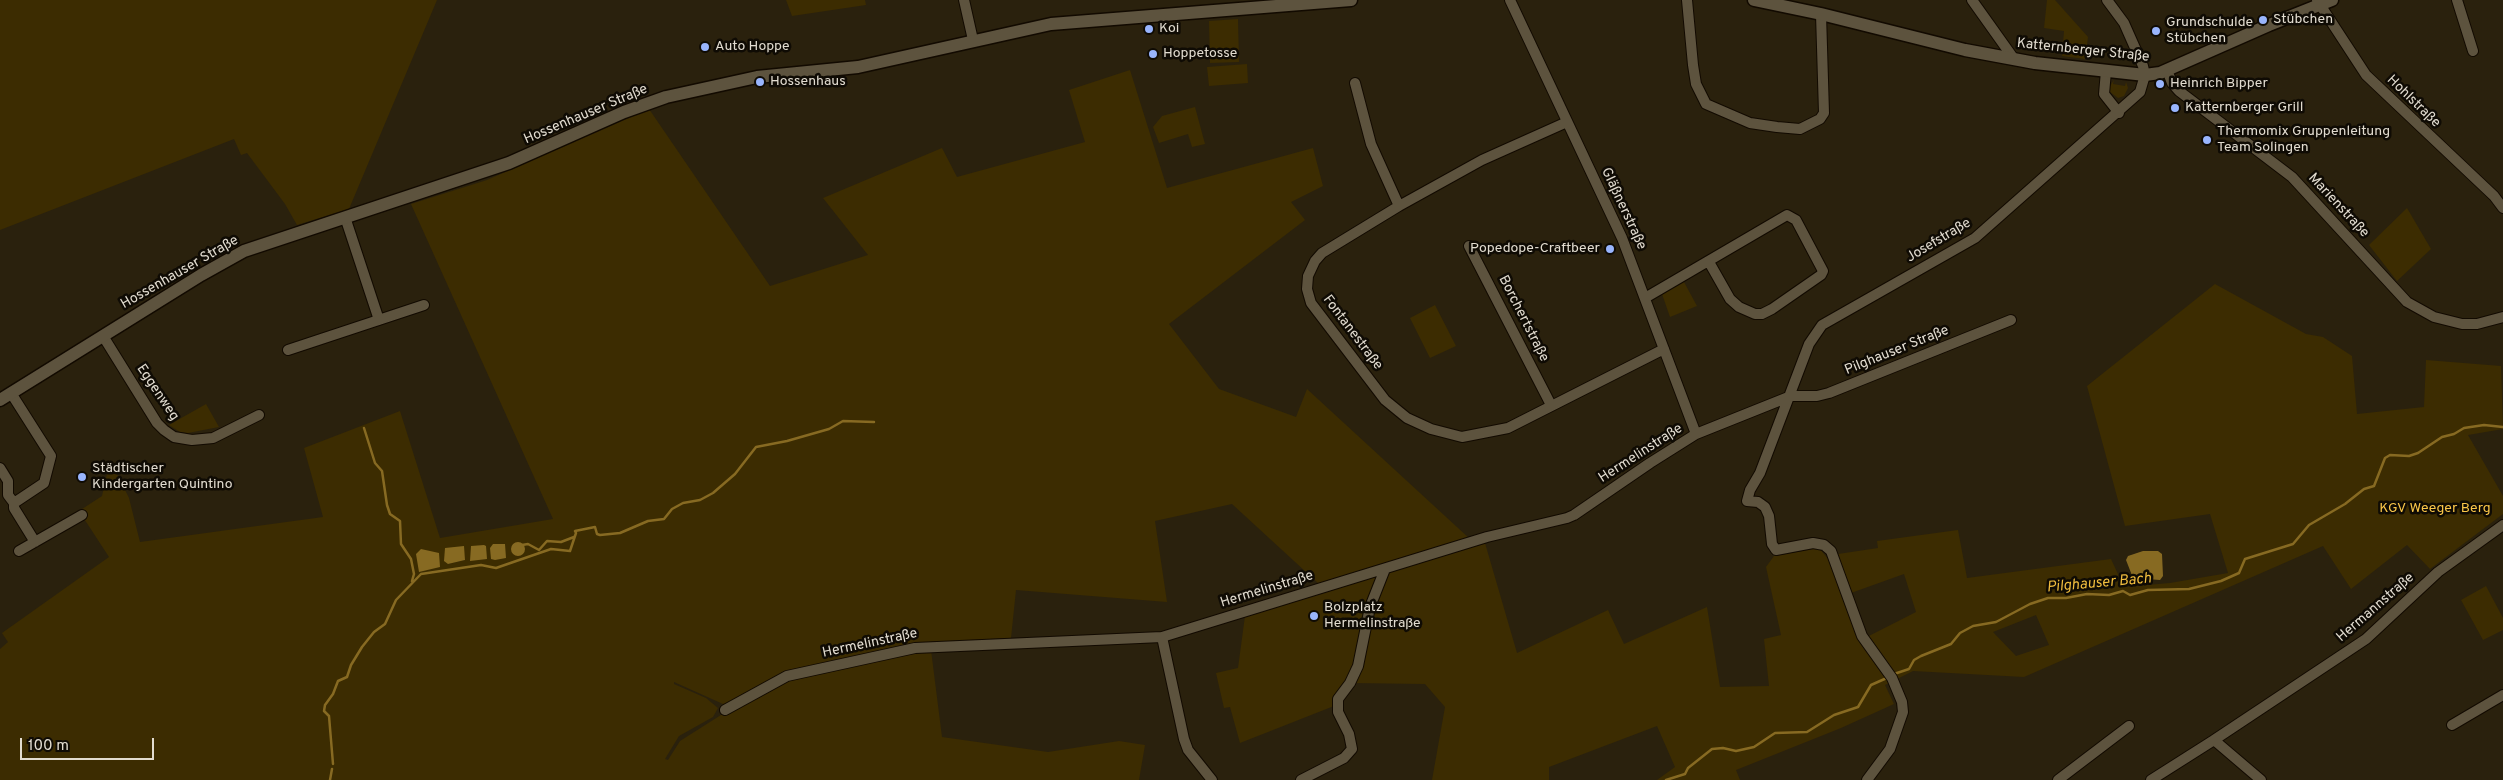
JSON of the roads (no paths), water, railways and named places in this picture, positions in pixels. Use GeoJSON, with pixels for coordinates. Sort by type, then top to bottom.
{"type":"FeatureCollection","features":[{"type":"Feature","properties":{"kind":"street"},"geometry":{"type":"LineString","coordinates":[[964,0],[973,40]]}},
{"type":"Feature","properties":{"kind":"street","name":"Hossenhauser Straße"},"geometry":{"type":"LineString","coordinates":[[6,396],[228,259],[252,248],[510,164],[624,112],[666,97],[757,77],[858,67],[1050,24],[1303,2],[1351,0]]}},
{"type":"Feature","properties":{"kind":"street","name":"Gläßnerstraße"},"geometry":{"type":"LineString","coordinates":[[1510,0],[1622,238],[1696,434]]}},
{"type":"Feature","properties":{"kind":"street"},"geometry":{"type":"LineString","coordinates":[[1687,0],[1693,65],[1702,97],[1713,109],[1750,123],[1800,129],[1820,119],[1824,113],[1821,14]]}},
{"type":"Feature","properties":{"kind":"street","name":"Katternberger Straße"},"geometry":{"type":"LineString","coordinates":[[1757,0],[1956,48],[2014,59],[2145,75],[2167,70],[2318,2],[2332,0]]}},
{"type":"Feature","properties":{"kind":"street"},"geometry":{"type":"LineString","coordinates":[[1972,0],[2014,59]]}},
{"type":"Feature","properties":{"kind":"street"},"geometry":{"type":"LineString","coordinates":[[2107,0],[2124,22],[2145,75]]}},
{"type":"Feature","properties":{"kind":"street"},"geometry":{"type":"LineString","coordinates":[[2456,0],[2473,51]]}},
{"type":"Feature","properties":{"kind":"street","name":"Hohlstraße"},"geometry":{"type":"LineString","coordinates":[[2318,2],[2366,75],[2494,196],[2503,208]]}},
{"type":"Feature","properties":{"kind":"street","name":"Marienstraße"},"geometry":{"type":"LineString","coordinates":[[2167,70],[2172,83],[2179,91],[2292,177],[2408,302],[2420,311],[2446,322],[2477,324],[2503,317]]}},
{"type":"Feature","properties":{"kind":"street"},"geometry":{"type":"LineString","coordinates":[[2106,71],[2104,94],[2118,113]]}},
{"type":"Feature","properties":{"kind":"street","name":"Josefstraße"},"geometry":{"type":"LineString","coordinates":[[1867,780],[1888,755],[1903,712],[1902,702],[1891,677],[1862,636],[1828,546],[1813,543],[1776,550],[1772,544],[1769,516],[1765,507],[1758,502],[1747,502],[1750,490],[1760,473],[1809,344],[1822,325],[1975,238],[2140,92],[2145,75]]}},
{"type":"Feature","properties":{"kind":"street"},"geometry":{"type":"LineString","coordinates":[[1355,84],[1372,144],[1399,206]]}},
{"type":"Feature","properties":{"kind":"street","name":"Fontanestraße"},"geometry":{"type":"LineString","coordinates":[[1568,122],[1482,160],[1399,206],[1322,253],[1314,261],[1308,276],[1307,290],[1311,303],[1385,400],[1407,418],[1448,435],[1462,437],[1481,435],[1508,428],[1664,349]]}},
{"type":"Feature","properties":{"kind":"street"},"geometry":{"type":"LineString","coordinates":[[1645,298],[1784,217],[1791,216],[1796,220],[1822,271],[1821,276],[1772,309],[1762,314],[1755,314],[1739,307],[1730,299],[1709,262]]}},
{"type":"Feature","properties":{"kind":"street"},"geometry":{"type":"LineString","coordinates":[[345,217],[379,320]]}},
{"type":"Feature","properties":{"kind":"street","name":"Borchertstraße"},"geometry":{"type":"LineString","coordinates":[[1469,246],[1552,405]]}},
{"type":"Feature","properties":{"kind":"street"},"geometry":{"type":"LineString","coordinates":[[288,350],[424,306]]}},
{"type":"Feature","properties":{"kind":"street","name":"Pilghauser Straße"},"geometry":{"type":"LineString","coordinates":[[1790,396],[1817,396],[1829,393],[2011,320]]}},
{"type":"Feature","properties":{"kind":"street","name":"Eggenweg"},"geometry":{"type":"LineString","coordinates":[[103,336],[157,422],[174,437],[192,440],[213,438],[259,414]]}},
{"type":"Feature","properties":{"kind":"street"},"geometry":{"type":"LineString","coordinates":[[6,396],[51,456],[44,483],[14,503]]}},
{"type":"Feature","properties":{"kind":"street","name":"Hermelinstraße"},"geometry":{"type":"LineString","coordinates":[[725,710],[788,676],[915,648],[1162,637],[1487,537],[1574,515],[1696,434],[1790,396]]}},
{"type":"Feature","properties":{"kind":"street"},"geometry":{"type":"LineString","coordinates":[[0,468],[8,481],[8,495],[14,503],[14,508],[35,542]]}},
{"type":"Feature","properties":{"kind":"street"},"geometry":{"type":"LineString","coordinates":[[19,551],[82,515]]}},
{"type":"Feature","properties":{"kind":"street","name":"Hermannstraße"},"geometry":{"type":"LineString","coordinates":[[2152,780],[2366,639],[2438,572],[2503,526]]}},
{"type":"Feature","properties":{"kind":"street"},"geometry":{"type":"LineString","coordinates":[[1301,780],[1344,758],[1352,749],[1349,734],[1338,712],[1338,699],[1350,683],[1358,666],[1370,607],[1384,570]]}},
{"type":"Feature","properties":{"kind":"street"},"geometry":{"type":"LineString","coordinates":[[1162,637],[1184,739],[1188,750],[1212,780]]}},
{"type":"Feature","properties":{"kind":"street"},"geometry":{"type":"LineString","coordinates":[[2452,725],[2503,695]]}},
{"type":"Feature","properties":{"kind":"street"},"geometry":{"type":"LineString","coordinates":[[2058,780],[2129,726]]}},
{"type":"Feature","properties":{"kind":"street"},"geometry":{"type":"LineString","coordinates":[[2214,740],[2261,780]]}},
{"type":"Feature","properties":{"kind":"waterway"},"geometry":{"type":"LineString","coordinates":[[333,764],[329,716],[324,711],[325,705],[333,694],[338,681],[347,677],[351,665],[362,647],[374,632],[385,624],[396,600],[421,574],[481,565],[496,568],[551,549],[570,551],[575,531],[595,527],[597,534],[600,535],[620,533],[648,521],[664,519],[672,509],[683,503],[700,500],[713,493],[735,474],[756,447],[787,441],[829,429],[843,421],[874,422]]}},
{"type":"Feature","properties":{"kind":"waterway","name":"Pilghauser Bach"},"geometry":{"type":"LineString","coordinates":[[1894,674],[1909,669],[1914,660],[1921,656],[1951,644],[1960,633],[1973,626],[1996,622],[2030,604],[2048,598],[2066,598],[2087,594],[2109,595],[2123,591],[2130,595],[2148,590],[2189,589],[2221,581],[2239,573],[2245,559],[2293,544],[2309,525],[2345,504],[2364,489],[2374,486],[2385,458],[2390,455],[2409,456],[2418,453],[2442,437],[2454,434],[2464,428],[2484,425],[2503,427]]}},
{"type":"Feature","properties":{"kind":"waterway"},"geometry":{"type":"LineString","coordinates":[[364,428],[375,463],[382,471],[390,514],[400,521],[401,544],[411,559],[414,574],[412,581]]}},
{"type":"Feature","properties":{"kind":"waterway"},"geometry":{"type":"LineString","coordinates":[[522,545],[528,544],[539,550],[547,541],[561,542],[574,537]]}},
{"type":"Feature","properties":{"kind":"waterway","name":"Pilghauser Bach"},"geometry":{"type":"LineString","coordinates":[[1666,780],[1685,774],[1688,768],[1712,749],[1723,748],[1736,751],[1754,747],[1775,733],[1807,732],[1834,715],[1858,707],[1871,685],[1889,677]]}},
{"type":"Feature","properties":{"kind":"waterway"},"geometry":{"type":"LineString","coordinates":[[330,780],[332,769]]}},
{"type":"Feature","properties":{"kind":"place","name":"Stübchen"},"geometry":{"type":"Point","coordinates":[2263,20]}},
{"type":"Feature","properties":{"kind":"place","name":"Koi"},"geometry":{"type":"Point","coordinates":[1149,29]}},
{"type":"Feature","properties":{"kind":"place","name":"Grundschulde Stübchen"},"geometry":{"type":"Point","coordinates":[2156,31]}},
{"type":"Feature","properties":{"kind":"place","name":"Auto Hoppe"},"geometry":{"type":"Point","coordinates":[705,47]}},
{"type":"Feature","properties":{"kind":"place","name":"Hoppetosse"},"geometry":{"type":"Point","coordinates":[1153,54]}},
{"type":"Feature","properties":{"kind":"place","name":"Hossenhaus"},"geometry":{"type":"Point","coordinates":[760,82]}},
{"type":"Feature","properties":{"kind":"place","name":"Heinrich Bipper"},"geometry":{"type":"Point","coordinates":[2160,84]}},
{"type":"Feature","properties":{"kind":"place","name":"Katternberger Grill"},"geometry":{"type":"Point","coordinates":[2175,108]}},
{"type":"Feature","properties":{"kind":"place","name":"Thermomix Gruppenleitung Team Solingen"},"geometry":{"type":"Point","coordinates":[2207,140]}},
{"type":"Feature","properties":{"kind":"place","name":"Popedope-Craftbeer"},"geometry":{"type":"Point","coordinates":[1610,249]}},
{"type":"Feature","properties":{"kind":"place","name":"Städtischer Kindergarten Quintino"},"geometry":{"type":"Point","coordinates":[82,477]}},
{"type":"Feature","properties":{"kind":"place","name":"Bolzplatz Hermelinstraße"},"geometry":{"type":"Point","coordinates":[1314,616]}},
{"type":"Feature","properties":{"kind":"park label","name":"KGV Weeger Berg"},"geometry":{"type":"Point","coordinates":[2435,509]}}]}
